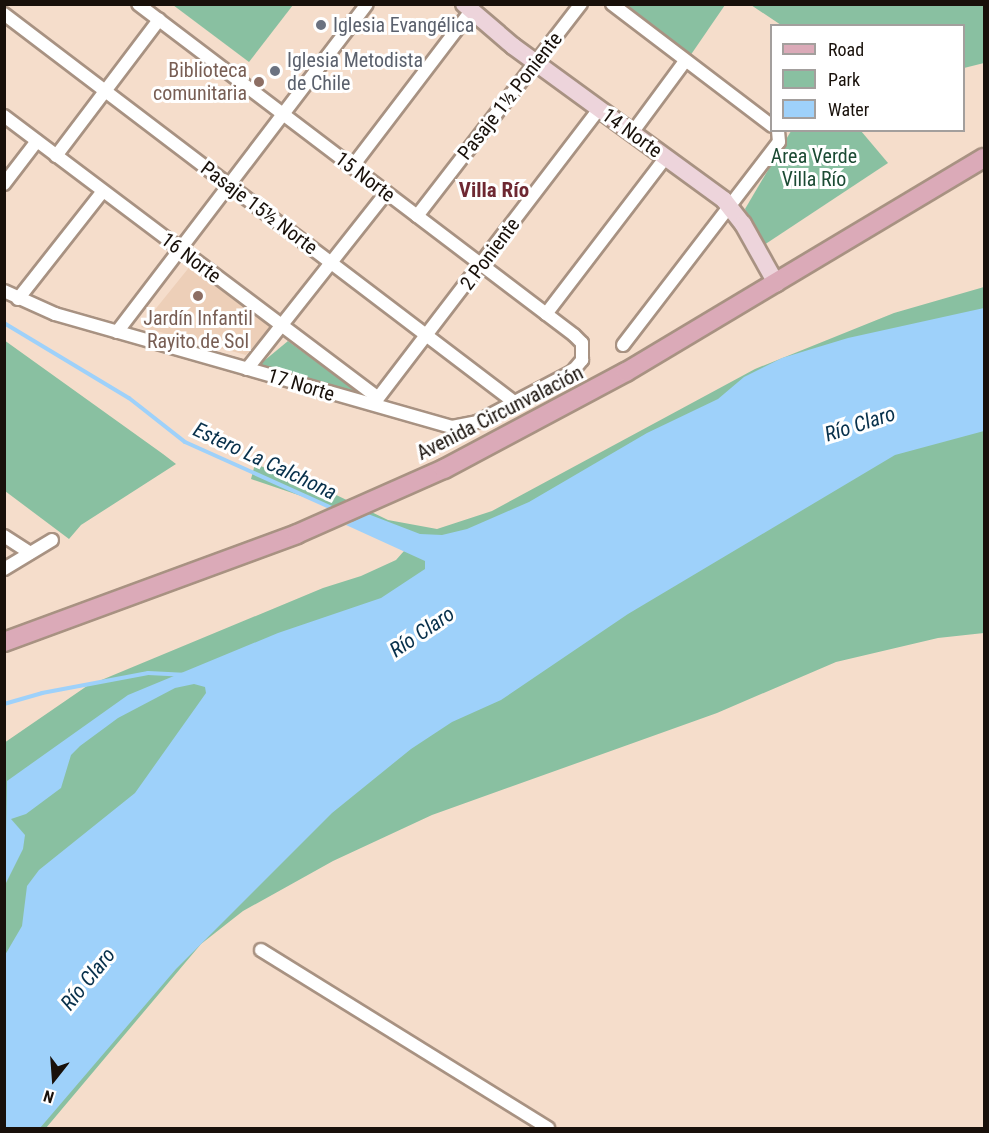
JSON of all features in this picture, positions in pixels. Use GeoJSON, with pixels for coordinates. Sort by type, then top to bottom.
{"type":"FeatureCollection","features":[{"type":"Feature","properties":{"kind":"main road","name":"Avenida Circunvalación"},"geometry":{"type":"LineString","coordinates":[[4,642],[297,534],[380,498],[582,397],[984,158]]}},
{"type":"Feature","properties":{"kind":"street","name":"15 Norte"},"geometry":{"type":"LineString","coordinates":[[138,4],[578,339],[584,355]]}},
{"type":"Feature","properties":{"kind":"street"},"geometry":{"type":"LineString","coordinates":[[117,332],[367,4]]}},
{"type":"Feature","properties":{"kind":"street","name":"Pasaje 1½ Poniente"},"geometry":{"type":"LineString","coordinates":[[417,216],[581,4]]}},
{"type":"Feature","properties":{"kind":"street"},"geometry":{"type":"LineString","coordinates":[[612,4],[770,125]]}},
{"type":"Feature","properties":{"kind":"street"},"geometry":{"type":"LineString","coordinates":[[352,167],[467,8]]}},
{"type":"Feature","properties":{"kind":"street","name":"14 Norte"},"geometry":{"type":"LineString","coordinates":[[467,8],[536,63],[730,206],[776,283]]}},
{"type":"Feature","properties":{"kind":"street","name":"Pasaje 15½ Norte"},"geometry":{"type":"LineString","coordinates":[[4,14],[514,402]]}},
{"type":"Feature","properties":{"kind":"street"},"geometry":{"type":"LineString","coordinates":[[56,156],[159,20]]}},
{"type":"Feature","properties":{"kind":"street"},"geometry":{"type":"LineString","coordinates":[[632,133],[685,61]]}},
{"type":"Feature","properties":{"kind":"street","name":"2 Poniente"},"geometry":{"type":"LineString","coordinates":[[378,398],[428,336],[599,109]]}},
{"type":"Feature","properties":{"kind":"street","name":"16 Norte"},"geometry":{"type":"LineString","coordinates":[[4,116],[378,398]]}},
{"type":"Feature","properties":{"kind":"street"},"geometry":{"type":"LineString","coordinates":[[624,345],[730,206],[779,133]]}},
{"type":"Feature","properties":{"kind":"street"},"geometry":{"type":"LineString","coordinates":[[4,184],[37,141]]}},
{"type":"Feature","properties":{"kind":"street"},"geometry":{"type":"LineString","coordinates":[[546,314],[666,157]]}},
{"type":"Feature","properties":{"kind":"street"},"geometry":{"type":"LineString","coordinates":[[18,299],[103,191]]}},
{"type":"Feature","properties":{"kind":"street"},"geometry":{"type":"LineString","coordinates":[[247,369],[386,193]]}},
{"type":"Feature","properties":{"kind":"street","name":"17 Norte"},"geometry":{"type":"LineString","coordinates":[[4,291],[18,299],[117,332],[452,428],[469,425],[572,372],[584,355]]}},
{"type":"Feature","properties":{"kind":"street"},"geometry":{"type":"LineString","coordinates":[[4,536],[30,554]]}},
{"type":"Feature","properties":{"kind":"street"},"geometry":{"type":"LineString","coordinates":[[4,569],[52,540]]}},
{"type":"Feature","properties":{"kind":"street"},"geometry":{"type":"LineString","coordinates":[[261,950],[548,1128]]}},
{"type":"Feature","properties":{"kind":"shaded area","name":"Jardín Infantil Rayito de Sol"},"geometry":{"type":"Polygon","coordinates":[[[191,265],[270,327],[246,355],[141,327],[191,265]]]}},
{"type":"Feature","properties":{"kind":"green space"},"geometry":{"type":"Polygon","coordinates":[[[173,5],[293,5],[249,62],[173,5]]]}},
{"type":"Feature","properties":{"kind":"green space"},"geometry":{"type":"Polygon","coordinates":[[[616,5],[725,5],[690,56],[616,5]]]}},
{"type":"Feature","properties":{"kind":"green space"},"geometry":{"type":"Polygon","coordinates":[[[751,5],[984,5],[984,63],[965,68],[965,24],[780,24],[751,5]]]}},
{"type":"Feature","properties":{"kind":"green space","name":"Area Verde Villa Río"},"geometry":{"type":"Polygon","coordinates":[[[790,132],[862,132],[888,163],[764,245],[745,209],[790,132]]]}},
{"type":"Feature","properties":{"kind":"green space"},"geometry":{"type":"Polygon","coordinates":[[[984,287],[984,633],[938,638],[836,662],[717,713],[432,815],[333,861],[243,911],[201,944],[46,1128],[5,1128],[4,743],[87,686],[323,588],[361,576],[396,560],[404,551],[319,502],[251,479],[255,464],[328,491],[388,520],[437,529],[492,511],[755,369],[894,313],[984,287]]]}},
{"type":"Feature","properties":{"kind":"green space"},"geometry":{"type":"Polygon","coordinates":[[[4,340],[176,464],[81,525],[69,539],[5,491],[4,340]]]}},
{"type":"Feature","properties":{"kind":"green space"},"geometry":{"type":"Polygon","coordinates":[[[288,341],[363,396],[259,365],[288,341]]]}},
{"type":"Feature","properties":{"kind":"water","name":"Río Claro"},"geometry":{"type":"Polygon","coordinates":[[[984,308],[984,431],[895,455],[628,614],[501,700],[452,722],[411,749],[332,813],[176,969],[40,1128],[5,1128],[5,955],[22,926],[27,886],[39,870],[135,793],[206,693],[205,687],[194,684],[175,688],[118,718],[80,746],[71,755],[61,788],[26,814],[11,819],[25,835],[23,849],[5,885],[7,781],[128,695],[278,633],[381,598],[425,569],[425,561],[346,525],[368,514],[420,534],[442,535],[467,529],[529,502],[647,433],[718,399],[744,377],[782,358],[848,338],[984,308]]]}},
{"type":"Feature","properties":{"kind":"waterway","name":"Estero La Calchona"},"geometry":{"type":"LineString","coordinates":[[4,323],[129,398],[185,442],[336,510]]}},
{"type":"Feature","properties":{"kind":"waterway"},"geometry":{"type":"LineString","coordinates":[[4,704],[42,693],[148,673],[183,675]]}},
{"type":"Feature","properties":{"kind":"place","name":"Iglesia Evangélica"},"geometry":{"type":"Point","coordinates":[321,25]}},
{"type":"Feature","properties":{"kind":"place","name":"Iglesia Metodista de Chile"},"geometry":{"type":"Point","coordinates":[275,71]}},
{"type":"Feature","properties":{"kind":"place","name":"Biblioteca comunitaria"},"geometry":{"type":"Point","coordinates":[259,82]}},
{"type":"Feature","properties":{"kind":"place","name":"Jardín Infantil Rayito de Sol"},"geometry":{"type":"Point","coordinates":[198,296]}},
{"type":"Feature","properties":{"kind":"district","name":"Villa Río"},"geometry":{"type":"Point","coordinates":[494,190]}}]}
